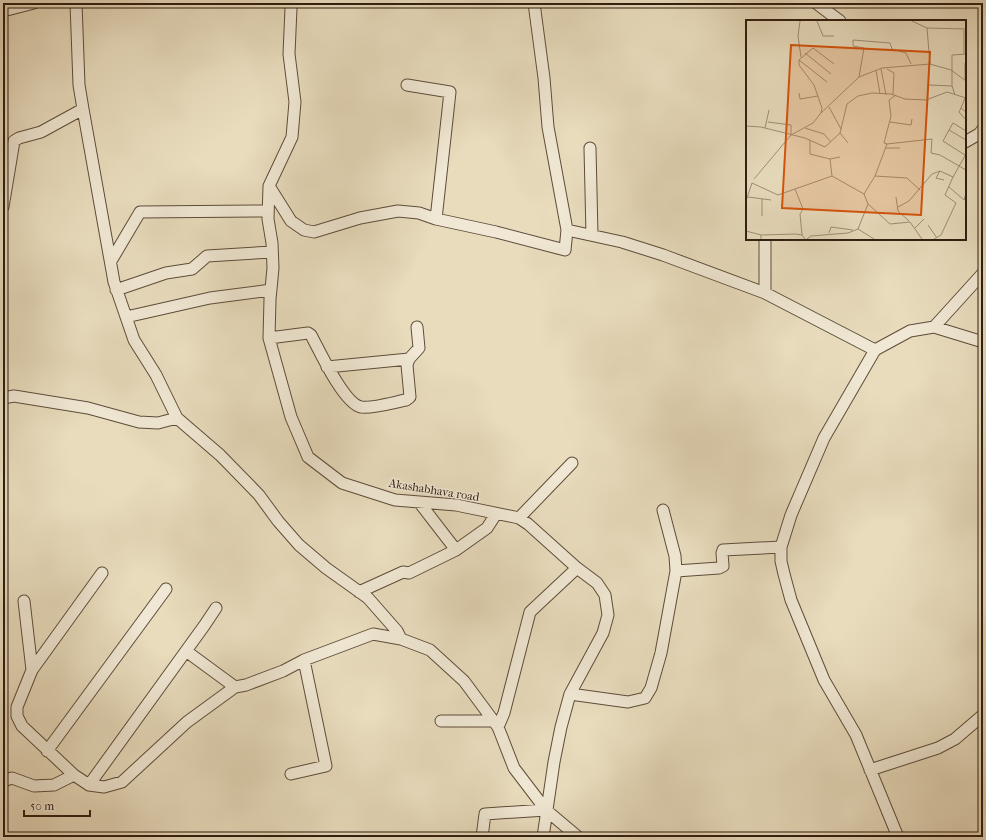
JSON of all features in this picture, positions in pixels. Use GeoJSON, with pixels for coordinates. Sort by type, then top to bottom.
{"type":"FeatureCollection","features":[{"type":"Feature","properties":{"kind":"street"},"geometry":{"type":"LineString","coordinates":[[3,11],[34,3]]}},
{"type":"Feature","properties":{"kind":"street"},"geometry":{"type":"LineString","coordinates":[[76,3],[79,85],[83,109],[114,282],[134,340],[156,375],[176,418],[220,455],[258,495],[299,545],[326,568],[368,598],[397,630],[401,639]]}},
{"type":"Feature","properties":{"kind":"street","name":"Akashabhava road"},"geometry":{"type":"LineString","coordinates":[[289,3],[291,8],[289,54],[295,102],[292,137],[269,186],[268,219],[273,268],[269,338],[291,417],[308,457],[342,483],[395,500],[456,505],[519,518],[528,524],[597,584],[605,595],[608,615],[603,633],[570,694],[561,727],[546,810],[543,837]]}},
{"type":"Feature","properties":{"kind":"street"},"geometry":{"type":"LineString","coordinates":[[269,186],[291,221],[304,230],[314,232],[360,218],[398,211],[419,213],[436,219],[496,232],[565,250],[567,230],[548,127],[544,78],[534,3]]}},
{"type":"Feature","properties":{"kind":"street"},"geometry":{"type":"LineString","coordinates":[[816,3],[834,19]]}},
{"type":"Feature","properties":{"kind":"street"},"geometry":{"type":"LineString","coordinates":[[407,85],[450,92],[436,219]]}},
{"type":"Feature","properties":{"kind":"street"},"geometry":{"type":"LineString","coordinates":[[3,207],[14,141],[19,138],[41,132],[83,109]]}},
{"type":"Feature","properties":{"kind":"street"},"geometry":{"type":"LineString","coordinates":[[966,141],[979,134],[983,129]]}},
{"type":"Feature","properties":{"kind":"street"},"geometry":{"type":"LineString","coordinates":[[590,148],[592,236]]}},
{"type":"Feature","properties":{"kind":"street"},"geometry":{"type":"LineString","coordinates":[[110,261],[140,212],[268,211]]}},
{"type":"Feature","properties":{"kind":"street"},"geometry":{"type":"LineString","coordinates":[[567,230],[622,242],[663,255],[765,293],[875,350]]}},
{"type":"Feature","properties":{"kind":"street"},"geometry":{"type":"LineString","coordinates":[[765,240],[765,293]]}},
{"type":"Feature","properties":{"kind":"street"},"geometry":{"type":"LineString","coordinates":[[116,290],[166,273],[192,269],[207,256],[272,252]]}},
{"type":"Feature","properties":{"kind":"street"},"geometry":{"type":"LineString","coordinates":[[934,327],[983,273]]}},
{"type":"Feature","properties":{"kind":"street"},"geometry":{"type":"LineString","coordinates":[[126,317],[210,298],[271,290]]}},
{"type":"Feature","properties":{"kind":"street"},"geometry":{"type":"LineString","coordinates":[[269,338],[308,334],[311,335],[331,375],[353,402],[359,407],[367,407],[406,400],[410,397],[407,366],[409,359],[419,348],[417,327]]}},
{"type":"Feature","properties":{"kind":"street"},"geometry":{"type":"LineString","coordinates":[[898,837],[856,735],[824,680],[791,600],[781,561],[781,548],[791,515],[824,438],[875,350],[910,331],[934,327],[983,342]]}},
{"type":"Feature","properties":{"kind":"street"},"geometry":{"type":"LineString","coordinates":[[328,367],[409,359]]}},
{"type":"Feature","properties":{"kind":"street"},"geometry":{"type":"LineString","coordinates":[[3,398],[14,396],[88,408],[139,422],[158,423],[176,418]]}},
{"type":"Feature","properties":{"kind":"street"},"geometry":{"type":"LineString","coordinates":[[519,518],[572,463]]}},
{"type":"Feature","properties":{"kind":"street"},"geometry":{"type":"LineString","coordinates":[[419,502],[456,550]]}},
{"type":"Feature","properties":{"kind":"street"},"geometry":{"type":"LineString","coordinates":[[570,694],[628,702],[645,698],[651,688],[661,653],[676,571],[675,556],[663,510]]}},
{"type":"Feature","properties":{"kind":"street"},"geometry":{"type":"LineString","coordinates":[[359,592],[403,572],[409,573],[456,550],[487,528],[496,514]]}},
{"type":"Feature","properties":{"kind":"street"},"geometry":{"type":"LineString","coordinates":[[676,571],[719,568],[723,566],[722,553],[726,549],[781,548]]}},
{"type":"Feature","properties":{"kind":"street"},"geometry":{"type":"LineString","coordinates":[[495,724],[504,713],[530,612],[577,568]]}},
{"type":"Feature","properties":{"kind":"street"},"geometry":{"type":"LineString","coordinates":[[102,573],[32,670],[17,707],[17,716],[22,726],[74,775],[89,785],[104,787],[122,782],[187,722],[235,687],[246,685],[282,671],[304,660],[373,634],[401,639],[430,650],[464,681],[495,724],[514,768],[546,810],[578,837]]}},
{"type":"Feature","properties":{"kind":"street"},"geometry":{"type":"LineString","coordinates":[[48,751],[166,589]]}},
{"type":"Feature","properties":{"kind":"street"},"geometry":{"type":"LineString","coordinates":[[24,601],[32,670]]}},
{"type":"Feature","properties":{"kind":"street"},"geometry":{"type":"LineString","coordinates":[[89,785],[216,608]]}},
{"type":"Feature","properties":{"kind":"street"},"geometry":{"type":"LineString","coordinates":[[186,651],[235,687]]}},
{"type":"Feature","properties":{"kind":"street"},"geometry":{"type":"LineString","coordinates":[[290,774],[326,766],[304,660]]}},
{"type":"Feature","properties":{"kind":"street"},"geometry":{"type":"LineString","coordinates":[[870,770],[938,748],[955,739],[983,715]]}},
{"type":"Feature","properties":{"kind":"street"},"geometry":{"type":"LineString","coordinates":[[441,721],[495,724]]}},
{"type":"Feature","properties":{"kind":"street"},"geometry":{"type":"LineString","coordinates":[[3,781],[12,778],[34,786],[54,785],[74,775]]}},
{"type":"Feature","properties":{"kind":"street"},"geometry":{"type":"LineString","coordinates":[[482,837],[486,814],[546,810]]}}]}
